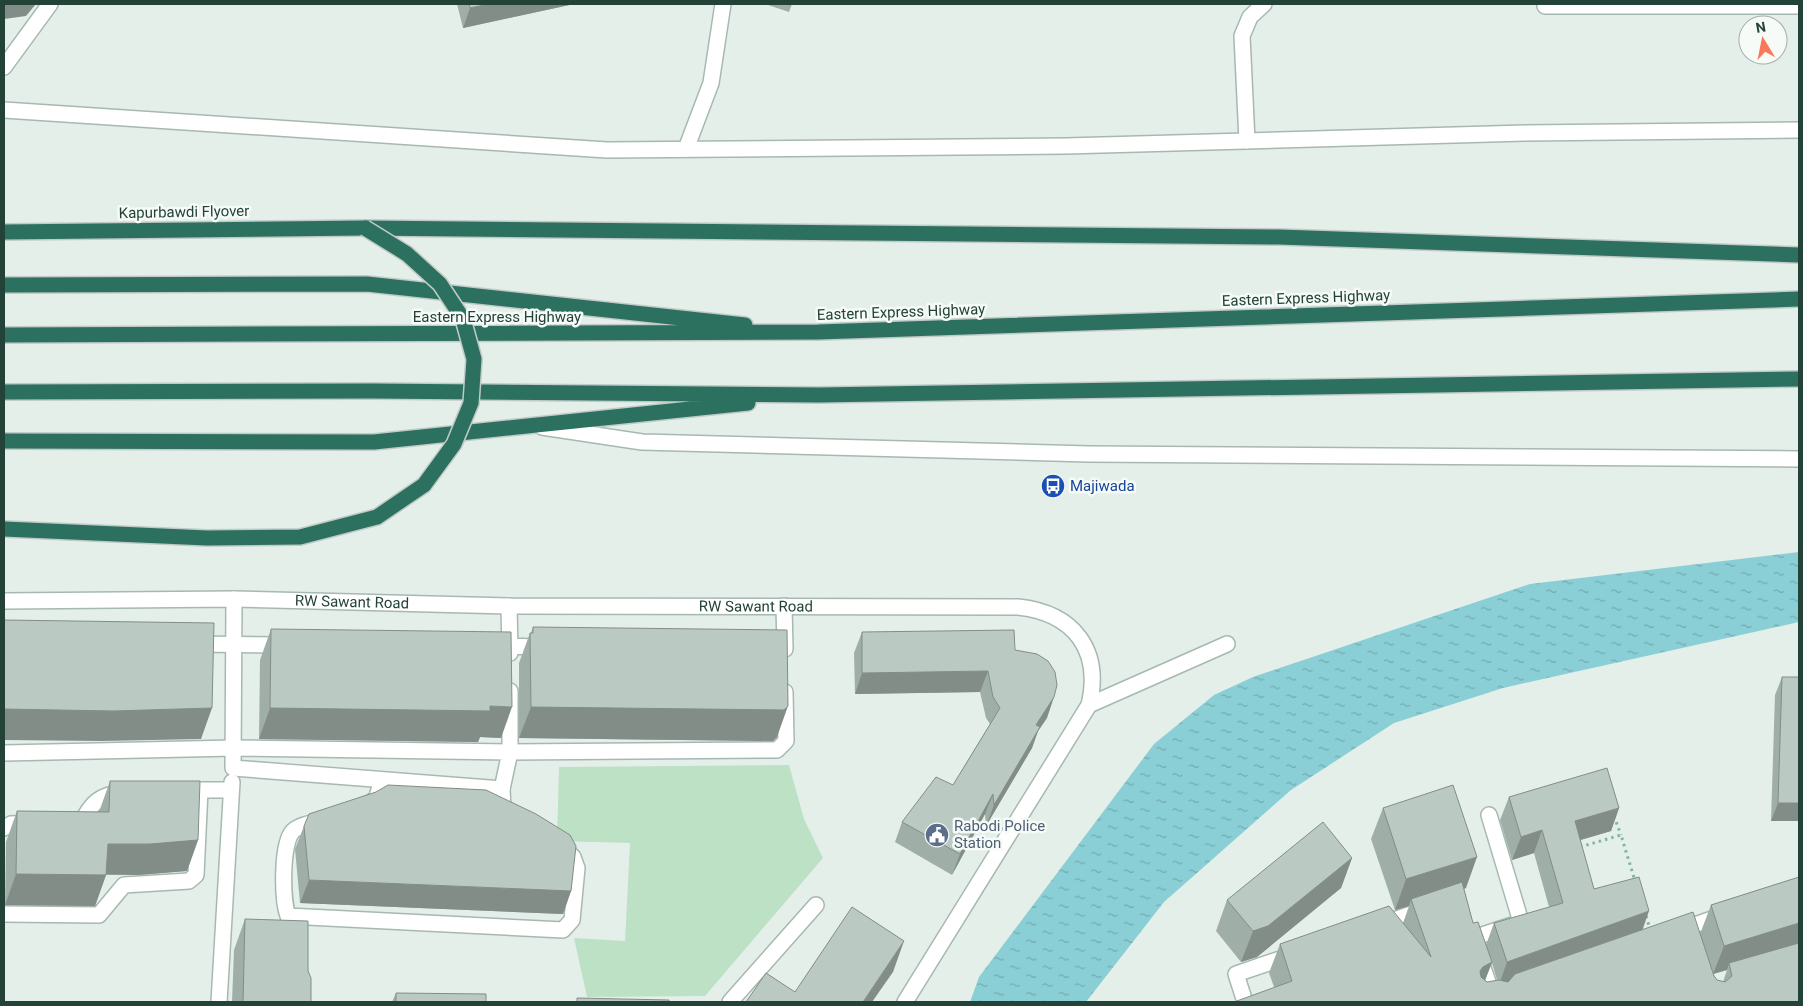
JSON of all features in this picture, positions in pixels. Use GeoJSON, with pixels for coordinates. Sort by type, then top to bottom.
{"type":"FeatureCollection","features":[{"type":"Feature","properties":{"kind":"highway","name":"Kapurbawdi Flyover"},"geometry":{"type":"LineString","coordinates":[[4,232],[365,228],[1279,237],[1799,254]]}},
{"type":"Feature","properties":{"kind":"highway"},"geometry":{"type":"LineString","coordinates":[[4,529],[207,538],[300,537],[377,517],[424,485],[454,444],[471,403],[474,359],[462,318],[440,284],[407,254],[365,228]]}},
{"type":"Feature","properties":{"kind":"highway"},"geometry":{"type":"LineString","coordinates":[[4,285],[367,284],[818,332]]}},
{"type":"Feature","properties":{"kind":"highway","name":"Eastern Express Highway"},"geometry":{"type":"LineString","coordinates":[[4,335],[818,332],[1799,299]]}},
{"type":"Feature","properties":{"kind":"highway"},"geometry":{"type":"LineString","coordinates":[[4,392],[372,391],[819,395],[1799,379]]}},
{"type":"Feature","properties":{"kind":"highway"},"geometry":{"type":"LineString","coordinates":[[4,441],[374,442],[819,395]]}},
{"type":"Feature","properties":{"kind":"street"},"geometry":{"type":"LineString","coordinates":[[4,67],[50,4]]}},
{"type":"Feature","properties":{"kind":"street"},"geometry":{"type":"LineString","coordinates":[[686,149],[711,83],[723,4]]}},
{"type":"Feature","properties":{"kind":"street"},"geometry":{"type":"LineString","coordinates":[[1247,141],[1242,36],[1250,17],[1264,4]]}},
{"type":"Feature","properties":{"kind":"street"},"geometry":{"type":"LineString","coordinates":[[1545,6],[1799,6]]}},
{"type":"Feature","properties":{"kind":"street"},"geometry":{"type":"LineString","coordinates":[[4,110],[607,150],[1066,146],[1525,133],[1799,130]]}},
{"type":"Feature","properties":{"kind":"street"},"geometry":{"type":"LineString","coordinates":[[532,426],[642,442],[1089,454],[1799,459]]}},
{"type":"Feature","properties":{"kind":"street"},"geometry":{"type":"LineString","coordinates":[[219,1002],[229,939],[231,790],[234,748],[234,599]]}},
{"type":"Feature","properties":{"kind":"street","name":"RW Sawant Road"},"geometry":{"type":"LineString","coordinates":[[4,601],[234,599],[509,606],[1018,607],[1036,609],[1053,614],[1068,624],[1080,637],[1088,653],[1092,670],[1093,688],[1089,705],[905,1002]]}},
{"type":"Feature","properties":{"kind":"street"},"geometry":{"type":"LineString","coordinates":[[509,606],[510,752],[502,789],[503,810],[519,820]]}},
{"type":"Feature","properties":{"kind":"street"},"geometry":{"type":"LineString","coordinates":[[765,650],[785,655],[784,606]]}},
{"type":"Feature","properties":{"kind":"street"},"geometry":{"type":"LineString","coordinates":[[173,644],[302,645]]}},
{"type":"Feature","properties":{"kind":"street"},"geometry":{"type":"LineString","coordinates":[[1089,705],[1227,644]]}},
{"type":"Feature","properties":{"kind":"street"},"geometry":{"type":"LineString","coordinates":[[480,646],[559,647]]}},
{"type":"Feature","properties":{"kind":"street"},"geometry":{"type":"LineString","coordinates":[[4,753],[234,748],[510,752],[777,750],[786,741],[785,678]]}},
{"type":"Feature","properties":{"kind":"street"},"geometry":{"type":"LineString","coordinates":[[233,768],[502,789]]}},
{"type":"Feature","properties":{"kind":"street"},"geometry":{"type":"LineString","coordinates":[[356,809],[376,799],[382,781]]}},
{"type":"Feature","properties":{"kind":"street"},"geometry":{"type":"LineString","coordinates":[[4,914],[99,915],[124,885],[189,881],[196,875],[200,790]]}},
{"type":"Feature","properties":{"kind":"street"},"geometry":{"type":"LineString","coordinates":[[172,791],[231,790]]}},
{"type":"Feature","properties":{"kind":"street"},"geometry":{"type":"LineString","coordinates":[[4,828],[11,824],[82,822],[90,806],[107,794],[135,793]]}},
{"type":"Feature","properties":{"kind":"street"},"geometry":{"type":"LineString","coordinates":[[338,815],[294,829],[286,842],[284,906],[288,916],[563,930],[572,920],[577,868],[574,857],[568,850],[552,840]]}},
{"type":"Feature","properties":{"kind":"street"},"geometry":{"type":"LineString","coordinates":[[1473,938],[1521,922],[1489,815]]}},
{"type":"Feature","properties":{"kind":"street"},"geometry":{"type":"LineString","coordinates":[[1366,930],[1440,904]]}},
{"type":"Feature","properties":{"kind":"street"},"geometry":{"type":"LineString","coordinates":[[730,1002],[816,905]]}},
{"type":"Feature","properties":{"kind":"street"},"geometry":{"type":"LineString","coordinates":[[1653,940],[1734,911]]}},
{"type":"Feature","properties":{"kind":"street"},"geometry":{"type":"LineString","coordinates":[[1468,922],[1489,1000],[1511,991]]}},
{"type":"Feature","properties":{"kind":"street"},"geometry":{"type":"LineString","coordinates":[[1688,927],[1693,944]]}},
{"type":"Feature","properties":{"kind":"street"},"geometry":{"type":"LineString","coordinates":[[1244,1002],[1236,974],[1310,949]]}},
{"type":"Feature","properties":{"kind":"path"},"geometry":{"type":"LineString","coordinates":[[1612,808],[1637,887]]}},
{"type":"Feature","properties":{"kind":"path"},"geometry":{"type":"LineString","coordinates":[[1576,848],[1620,834]]}},
{"type":"Feature","properties":{"kind":"path"},"geometry":{"type":"LineString","coordinates":[[1645,914],[1653,940]]}},
{"type":"Feature","properties":{"kind":"green space"},"geometry":{"type":"Polygon","coordinates":[[[789,765],[804,819],[823,858],[705,996],[587,997],[574,938],[625,941],[630,843],[557,841],[559,767],[789,765]]]}},
{"type":"Feature","properties":{"kind":"water"},"geometry":{"type":"Polygon","coordinates":[[[1799,552],[1799,622],[1503,688],[1394,723],[1291,790],[1164,902],[1086,1002],[970,1002],[979,977],[1154,744],[1214,695],[1253,677],[1530,584],[1799,552]]]}},
{"type":"Feature","properties":{"kind":"building"},"geometry":{"type":"Polygon","coordinates":[[[469,4],[489,4],[470,8],[469,4]]]}},
{"type":"Feature","properties":{"kind":"building"},"geometry":{"type":"Polygon","coordinates":[[[4,620],[214,623],[212,708],[113,711],[4,709],[4,620]]]}},
{"type":"Feature","properties":{"kind":"building"},"geometry":{"type":"Polygon","coordinates":[[[533,627],[787,630],[788,706],[784,710],[531,707],[530,633],[533,633],[533,627]]]}},
{"type":"Feature","properties":{"kind":"building"},"geometry":{"type":"Polygon","coordinates":[[[271,629],[511,632],[512,707],[490,706],[490,711],[270,708],[271,629]]]}},
{"type":"Feature","properties":{"kind":"building"},"geometry":{"type":"Polygon","coordinates":[[[1014,630],[1015,650],[1037,654],[1048,661],[1055,672],[1057,685],[1054,697],[1036,725],[1040,727],[994,805],[993,794],[960,854],[902,822],[936,777],[953,785],[1000,708],[993,697],[988,671],[862,673],[862,632],[1014,630]]]}},
{"type":"Feature","properties":{"kind":"building"},"geometry":{"type":"Polygon","coordinates":[[[1782,677],[1799,677],[1799,803],[1778,803],[1782,677]]]}},
{"type":"Feature","properties":{"kind":"building"},"geometry":{"type":"Polygon","coordinates":[[[1607,768],[1619,808],[1575,821],[1594,889],[1639,877],[1649,911],[1507,962],[1494,923],[1563,903],[1542,830],[1521,837],[1509,797],[1607,768]]]}},
{"type":"Feature","properties":{"kind":"building"},"geometry":{"type":"Polygon","coordinates":[[[110,781],[200,781],[198,840],[150,844],[108,844],[106,875],[16,874],[17,811],[109,812],[110,781]]]}},
{"type":"Feature","properties":{"kind":"building"},"geometry":{"type":"Polygon","coordinates":[[[388,785],[486,790],[536,814],[570,835],[576,846],[571,891],[309,880],[304,826],[309,814],[376,792],[388,785]]]}},
{"type":"Feature","properties":{"kind":"building"},"geometry":{"type":"Polygon","coordinates":[[[1453,785],[1477,857],[1406,879],[1383,808],[1453,785]]]}},
{"type":"Feature","properties":{"kind":"building"},"geometry":{"type":"Polygon","coordinates":[[[1323,822],[1352,858],[1268,926],[1253,931],[1227,900],[1323,822]]]}},
{"type":"Feature","properties":{"kind":"building"},"geometry":{"type":"Polygon","coordinates":[[[1799,877],[1799,923],[1724,946],[1711,905],[1799,877]]]}},
{"type":"Feature","properties":{"kind":"building"},"geometry":{"type":"Polygon","coordinates":[[[1462,882],[1473,923],[1478,922],[1492,962],[1480,971],[1481,977],[1487,982],[1499,980],[1508,982],[1515,974],[1693,912],[1717,980],[1725,982],[1732,976],[1729,963],[1799,943],[1799,1002],[1234,1002],[1292,981],[1280,944],[1389,906],[1431,957],[1411,899],[1462,882]]]}},
{"type":"Feature","properties":{"kind":"building"},"geometry":{"type":"Polygon","coordinates":[[[852,907],[904,941],[863,1002],[746,1002],[766,973],[795,992],[852,907]]]}},
{"type":"Feature","properties":{"kind":"building"},"geometry":{"type":"Polygon","coordinates":[[[245,919],[308,921],[308,971],[311,978],[311,1002],[243,1002],[245,919]]]}},
{"type":"Feature","properties":{"kind":"building"},"geometry":{"type":"Polygon","coordinates":[[[396,993],[486,994],[486,1002],[396,1002],[396,993]]]}},
{"type":"Feature","properties":{"kind":"building"},"geometry":{"type":"Polygon","coordinates":[[[577,998],[669,1000],[669,1002],[577,1002],[577,998]]]}},
{"type":"Feature","properties":{"kind":"place","name":"Majiwada"},"geometry":{"type":"Point","coordinates":[1053,486]}},
{"type":"Feature","properties":{"kind":"place","name":"Rabodi Police Station"},"geometry":{"type":"Point","coordinates":[937,835]}}]}
